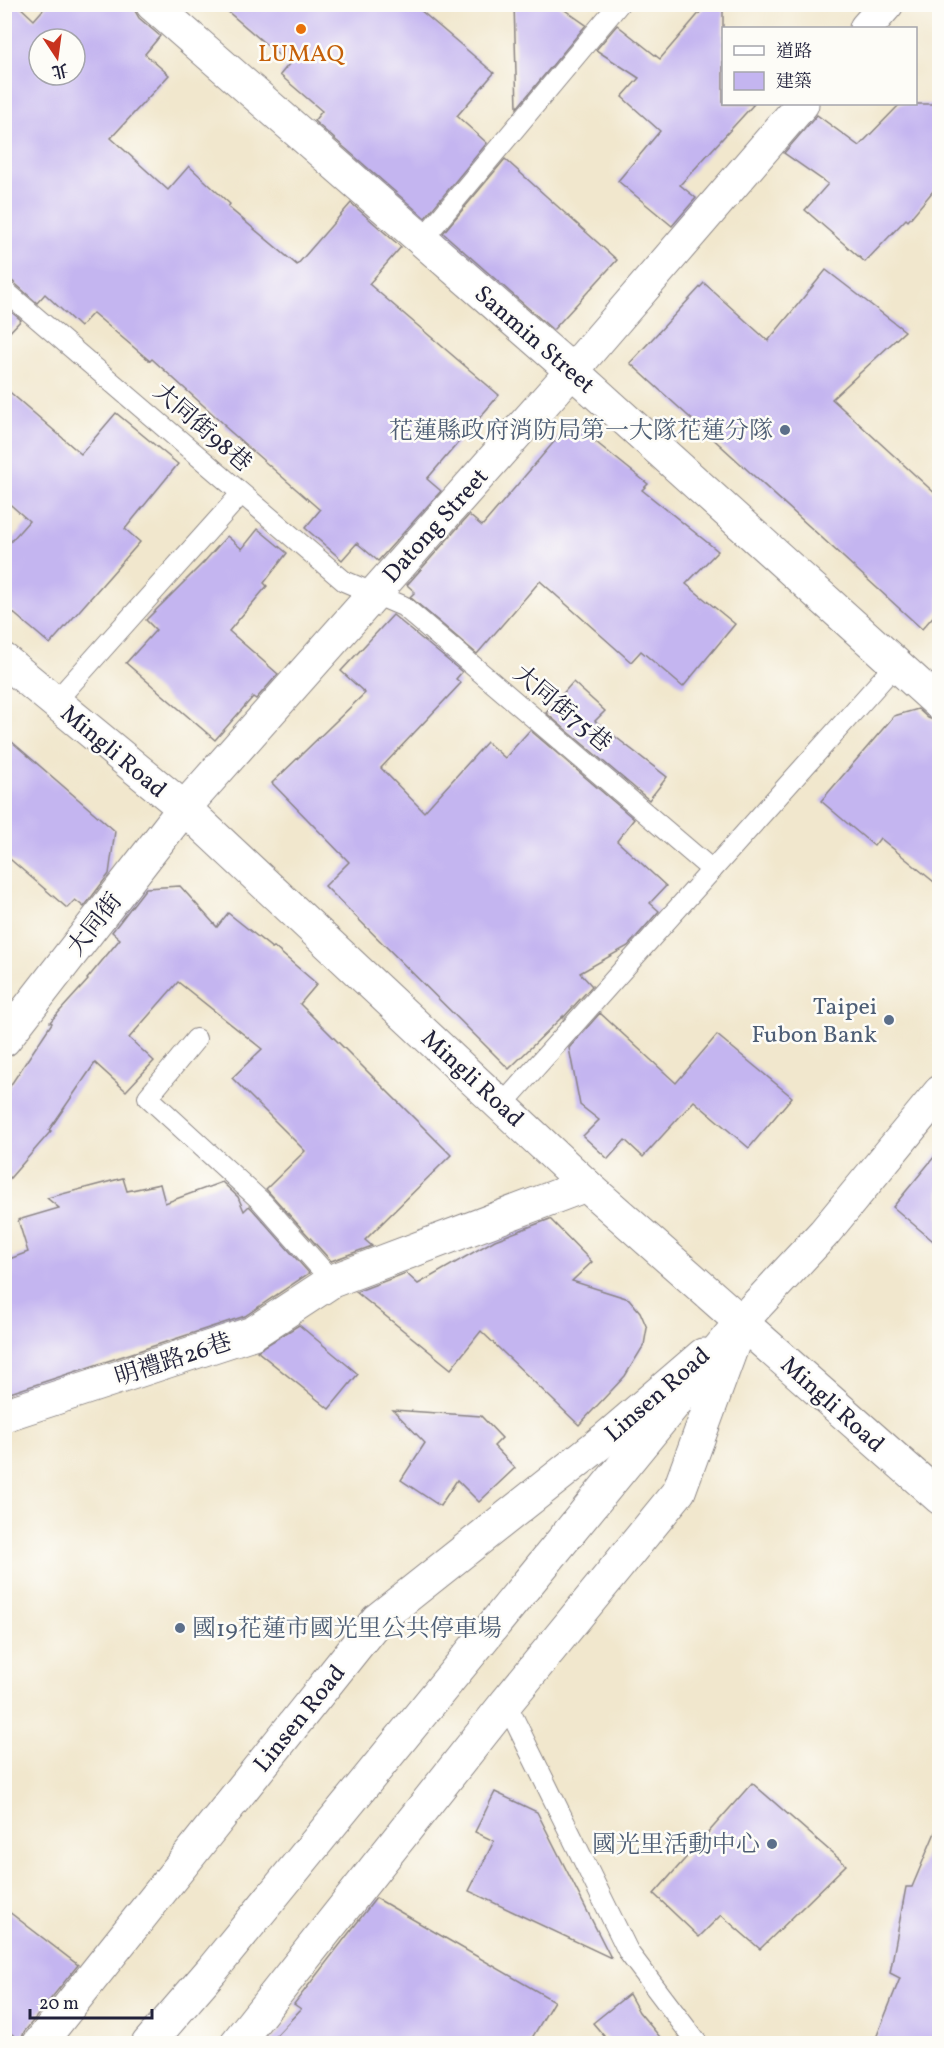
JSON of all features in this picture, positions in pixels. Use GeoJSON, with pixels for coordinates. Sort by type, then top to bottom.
{"type":"FeatureCollection","features":[{"type":"Feature","properties":{"kind":"street","name":"Sanmin Street"},"geometry":{"type":"LineString","coordinates":[[152,4],[572,371],[939,704]]}},
{"type":"Feature","properties":{"kind":"street"},"geometry":{"type":"LineString","coordinates":[[867,27],[887,4]]}},
{"type":"Feature","properties":{"kind":"street","name":"Datong Street"},"geometry":{"type":"LineString","coordinates":[[184,808],[572,371],[801,105]]}},
{"type":"Feature","properties":{"kind":"street","name":"Mingli Road"},"geometry":{"type":"LineString","coordinates":[[4,660],[184,808],[585,1185],[939,1498]]}},
{"type":"Feature","properties":{"kind":"street","name":"大同街"},"geometry":{"type":"LineString","coordinates":[[4,1040],[184,808]]}},
{"type":"Feature","properties":{"kind":"street","name":"Linsen Road"},"geometry":{"type":"LineString","coordinates":[[148,2043],[212,1970],[741,1322],[824,1233],[939,1092]]}},
{"type":"Feature","properties":{"kind":"street","name":"明禮路26巷"},"geometry":{"type":"LineString","coordinates":[[4,1415],[253,1333],[332,1281],[585,1185]]}},
{"type":"Feature","properties":{"kind":"street","name":"Linsen Road"},"geometry":{"type":"LineString","coordinates":[[236,2043],[506,1703],[679,1491],[741,1322]]}},
{"type":"Feature","properties":{"kind":"street","name":"Linsen Road"},"geometry":{"type":"LineString","coordinates":[[39,2043],[377,1620],[604,1440],[741,1322]]}},
{"type":"Feature","properties":{"kind":"lane"},"geometry":{"type":"LineString","coordinates":[[422,240],[619,4]]}},
{"type":"Feature","properties":{"kind":"lane","name":"大同街98巷"},"geometry":{"type":"LineString","coordinates":[[4,290],[344,581],[375,594]]}},
{"type":"Feature","properties":{"kind":"lane"},"geometry":{"type":"LineString","coordinates":[[55,702],[241,494]]}},
{"type":"Feature","properties":{"kind":"lane","name":"大同街75巷"},"geometry":{"type":"LineString","coordinates":[[375,594],[404,606],[712,870]]}},
{"type":"Feature","properties":{"kind":"lane"},"geometry":{"type":"LineString","coordinates":[[502,1106],[896,664]]}},
{"type":"Feature","properties":{"kind":"lane"},"geometry":{"type":"LineString","coordinates":[[196,1039],[148,1097],[262,1202],[332,1281]]}},
{"type":"Feature","properties":{"kind":"lane"},"geometry":{"type":"LineString","coordinates":[[506,1703],[629,1953],[698,2043]]}},
{"type":"Feature","properties":{"kind":"building"},"geometry":{"type":"Polygon","coordinates":[[[4,4],[17,4],[34,20],[48,4],[134,4],[139,18],[160,36],[145,54],[169,75],[111,138],[168,190],[189,166],[230,204],[228,207],[297,265],[351,203],[401,247],[369,284],[499,395],[427,479],[441,491],[378,561],[357,543],[342,560],[305,528],[320,510],[152,359],[150,361],[93,313],[80,327],[45,294],[37,303],[12,281],[4,278],[4,4]]]}},
{"type":"Feature","properties":{"kind":"building"},"geometry":{"type":"Polygon","coordinates":[[[219,4],[413,4],[494,73],[457,116],[487,143],[425,218],[314,121],[322,111],[280,75],[289,64],[219,4]]]}},
{"type":"Feature","properties":{"kind":"building"},"geometry":{"type":"Polygon","coordinates":[[[514,4],[556,4],[586,25],[517,108],[514,4]]]}},
{"type":"Feature","properties":{"kind":"building"},"geometry":{"type":"Polygon","coordinates":[[[707,4],[723,4],[722,105],[753,105],[680,185],[696,198],[672,226],[618,181],[660,131],[622,97],[639,78],[596,50],[617,25],[660,59],[707,4]]]}},
{"type":"Feature","properties":{"kind":"building"},"geometry":{"type":"Polygon","coordinates":[[[939,104],[939,184],[908,221],[906,219],[865,262],[805,210],[828,184],[784,153],[817,115],[859,146],[899,105],[939,104]]]}},
{"type":"Feature","properties":{"kind":"building"},"geometry":{"type":"Polygon","coordinates":[[[505,159],[617,260],[553,330],[443,233],[505,159]]]}},
{"type":"Feature","properties":{"kind":"building","name":"花蓮縣政府消防局第一大隊花蓮分隊"},"geometry":{"type":"Polygon","coordinates":[[[826,270],[905,331],[832,399],[939,497],[939,610],[922,629],[630,363],[704,283],[768,341],[826,270]]]}},
{"type":"Feature","properties":{"kind":"building"},"geometry":{"type":"Polygon","coordinates":[[[4,306],[21,320],[4,338],[4,306]]]}},
{"type":"Feature","properties":{"kind":"building"},"geometry":{"type":"Polygon","coordinates":[[[4,387],[81,454],[116,413],[178,464],[125,529],[140,542],[50,644],[4,605],[4,549],[29,521],[4,499],[4,387]]]}},
{"type":"Feature","properties":{"kind":"building"},"geometry":{"type":"Polygon","coordinates":[[[571,422],[648,484],[642,490],[718,551],[686,584],[735,624],[683,687],[641,651],[631,662],[540,581],[477,654],[410,597],[415,592],[407,585],[469,515],[482,526],[571,422]]]}},
{"type":"Feature","properties":{"kind":"building"},"geometry":{"type":"Polygon","coordinates":[[[258,529],[287,553],[264,583],[267,586],[229,631],[278,674],[256,699],[253,697],[215,740],[126,663],[156,630],[146,620],[227,536],[242,549],[258,529]]]}},
{"type":"Feature","properties":{"kind":"building"},"geometry":{"type":"Polygon","coordinates":[[[393,615],[462,672],[456,679],[461,683],[381,768],[424,812],[487,742],[505,758],[530,730],[634,819],[617,841],[666,886],[650,903],[659,911],[628,946],[580,973],[592,986],[563,1018],[563,1016],[509,1069],[325,886],[349,862],[272,783],[365,693],[341,671],[393,615]]]}},
{"type":"Feature","properties":{"kind":"building"},"geometry":{"type":"Polygon","coordinates":[[[573,682],[605,711],[595,721],[667,777],[649,800],[546,713],[573,682]]]}},
{"type":"Feature","properties":{"kind":"building"},"geometry":{"type":"Polygon","coordinates":[[[918,709],[928,718],[939,722],[939,886],[880,838],[874,846],[821,801],[894,716],[918,709]]]}},
{"type":"Feature","properties":{"kind":"building"},"geometry":{"type":"Polygon","coordinates":[[[4,735],[115,831],[109,874],[84,907],[75,900],[67,908],[4,854],[4,735]]]}},
{"type":"Feature","properties":{"kind":"building"},"geometry":{"type":"Polygon","coordinates":[[[180,886],[217,927],[228,913],[272,948],[274,947],[317,984],[300,1004],[451,1155],[365,1240],[372,1246],[331,1261],[266,1189],[305,1151],[232,1078],[262,1049],[178,982],[129,1038],[154,1061],[126,1091],[95,1063],[49,1130],[51,1131],[4,1185],[4,1095],[52,1023],[50,1022],[88,980],[120,939],[112,932],[146,888],[180,886]]]}},
{"type":"Feature","properties":{"kind":"building"},"geometry":{"type":"Polygon","coordinates":[[[600,1013],[676,1083],[717,1035],[792,1097],[749,1148],[694,1101],[643,1157],[625,1140],[608,1159],[583,1136],[599,1120],[580,1105],[569,1048],[600,1013]]]}},
{"type":"Feature","properties":{"kind":"building"},"geometry":{"type":"Polygon","coordinates":[[[939,1151],[939,1246],[893,1207],[939,1151]]]}},
{"type":"Feature","properties":{"kind":"building"},"geometry":{"type":"Polygon","coordinates":[[[123,1178],[127,1191],[160,1184],[165,1203],[222,1182],[238,1197],[244,1211],[249,1206],[309,1273],[245,1316],[4,1395],[4,1261],[28,1252],[18,1220],[59,1208],[47,1198],[123,1178]]]}},
{"type":"Feature","properties":{"kind":"building"},"geometry":{"type":"Polygon","coordinates":[[[550,1219],[592,1262],[572,1281],[629,1299],[640,1312],[647,1328],[644,1345],[625,1376],[579,1425],[481,1331],[451,1369],[356,1292],[406,1273],[418,1284],[495,1240],[550,1219]]]}},
{"type":"Feature","properties":{"kind":"building"},"geometry":{"type":"Polygon","coordinates":[[[299,1325],[358,1374],[329,1409],[257,1351],[299,1325]]]}},
{"type":"Feature","properties":{"kind":"building"},"geometry":{"type":"Polygon","coordinates":[[[393,1410],[481,1416],[502,1438],[494,1446],[515,1468],[479,1502],[457,1480],[440,1506],[401,1480],[425,1443],[393,1410]]]}},
{"type":"Feature","properties":{"kind":"building"},"geometry":{"type":"Polygon","coordinates":[[[752,1783],[846,1865],[760,1949],[721,1915],[699,1937],[654,1894],[752,1783]]]}},
{"type":"Feature","properties":{"kind":"building"},"geometry":{"type":"Polygon","coordinates":[[[495,1792],[537,1812],[611,1958],[469,1891],[494,1841],[475,1832],[495,1792]]]}},
{"type":"Feature","properties":{"kind":"building"},"geometry":{"type":"Polygon","coordinates":[[[939,1823],[939,2043],[874,2043],[900,1978],[890,1973],[906,1887],[912,1887],[939,1823]]]}},
{"type":"Feature","properties":{"kind":"building"},"geometry":{"type":"Polygon","coordinates":[[[376,1898],[554,2001],[529,2043],[269,2043],[301,2009],[294,2004],[376,1898]]]}},
{"type":"Feature","properties":{"kind":"building"},"geometry":{"type":"Polygon","coordinates":[[[4,1908],[78,1965],[24,2032],[21,2041],[4,2028],[4,1908]]]}},
{"type":"Feature","properties":{"kind":"building"},"geometry":{"type":"Polygon","coordinates":[[[629,1994],[639,2012],[665,2043],[610,2043],[593,2023],[629,1994]]]}},
{"type":"Feature","properties":{"kind":"place","name":"LUMAQ"},"geometry":{"type":"Point","coordinates":[301,29]}},
{"type":"Feature","properties":{"kind":"place","name":"花蓮縣政府消防局第一大隊花蓮分隊"},"geometry":{"type":"Point","coordinates":[785,430]}},
{"type":"Feature","properties":{"kind":"place","name":"Taipei Fubon Bank"},"geometry":{"type":"Point","coordinates":[889,1020]}},
{"type":"Feature","properties":{"kind":"place","name":"國19花蓮市國光里公共停車場"},"geometry":{"type":"Point","coordinates":[180,1628]}},
{"type":"Feature","properties":{"kind":"place","name":"國光里活動中心"},"geometry":{"type":"Point","coordinates":[772,1844]}}]}
